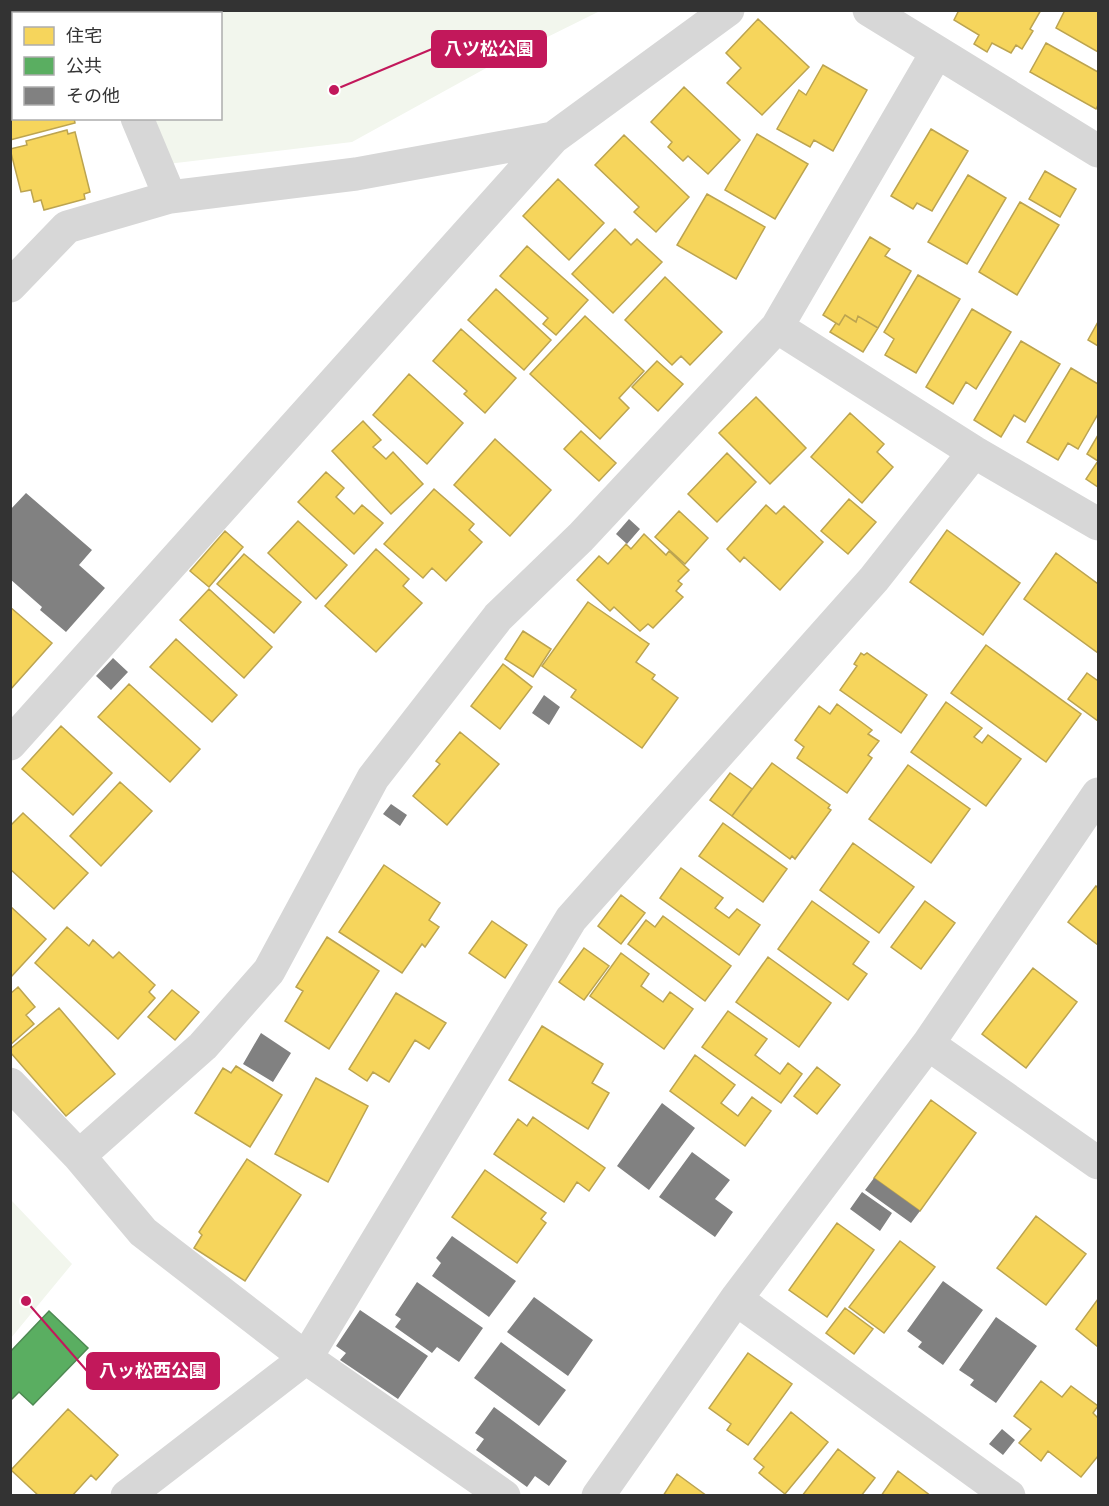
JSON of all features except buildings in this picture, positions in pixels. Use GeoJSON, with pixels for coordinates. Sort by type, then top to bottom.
{"type":"FeatureCollection","features":[{"type":"Feature","properties":{"kind":"street"},"geometry":{"type":"LineString","coordinates":[[10,744],[553,138],[728,10]]}},
{"type":"Feature","properties":{"kind":"street"},"geometry":{"type":"LineString","coordinates":[[870,10],[1098,151]]}},
{"type":"Feature","properties":{"kind":"street"},"geometry":{"type":"LineString","coordinates":[[79,1156],[202,1046],[269,971],[374,778],[498,617],[581,537],[777,327],[937,52]]}},
{"type":"Feature","properties":{"kind":"street"},"geometry":{"type":"LineString","coordinates":[[138,120],[171,197]]}},
{"type":"Feature","properties":{"kind":"street"},"geometry":{"type":"LineString","coordinates":[[10,286],[67,227],[171,197],[356,174],[553,138]]}},
{"type":"Feature","properties":{"kind":"street"},"geometry":{"type":"LineString","coordinates":[[777,327],[974,452],[1098,524]]}},
{"type":"Feature","properties":{"kind":"street"},"geometry":{"type":"LineString","coordinates":[[127,1496],[306,1358],[571,919],[874,579],[974,452]]}},
{"type":"Feature","properties":{"kind":"street"},"geometry":{"type":"LineString","coordinates":[[598,1496],[736,1299],[928,1044],[1098,794]]}},
{"type":"Feature","properties":{"kind":"street"},"geometry":{"type":"LineString","coordinates":[[928,1044],[1098,1163]]}},
{"type":"Feature","properties":{"kind":"street"},"geometry":{"type":"LineString","coordinates":[[10,1083],[79,1156],[143,1232],[306,1358],[504,1496]]}},
{"type":"Feature","properties":{"kind":"street"},"geometry":{"type":"LineString","coordinates":[[736,1299],[988,1490]]}},
{"type":"Feature","properties":{"kind":"shaded area"},"geometry":{"type":"Polygon","coordinates":[[[110,10],[600,11],[499,61],[352,142],[159,165],[136,120],[222,120],[222,12],[109,12],[110,10]]]}},
{"type":"Feature","properties":{"kind":"shaded area"},"geometry":{"type":"Polygon","coordinates":[[[11,1200],[72,1264],[11,1338],[11,1200]]]}},
{"type":"Feature","properties":{"kind":"place","name":"八ツ松公園"},"geometry":{"type":"Point","coordinates":[334,90]}},
{"type":"Feature","properties":{"kind":"place","name":"八ッ松西公園"},"geometry":{"type":"Point","coordinates":[26,1301]}}]}
